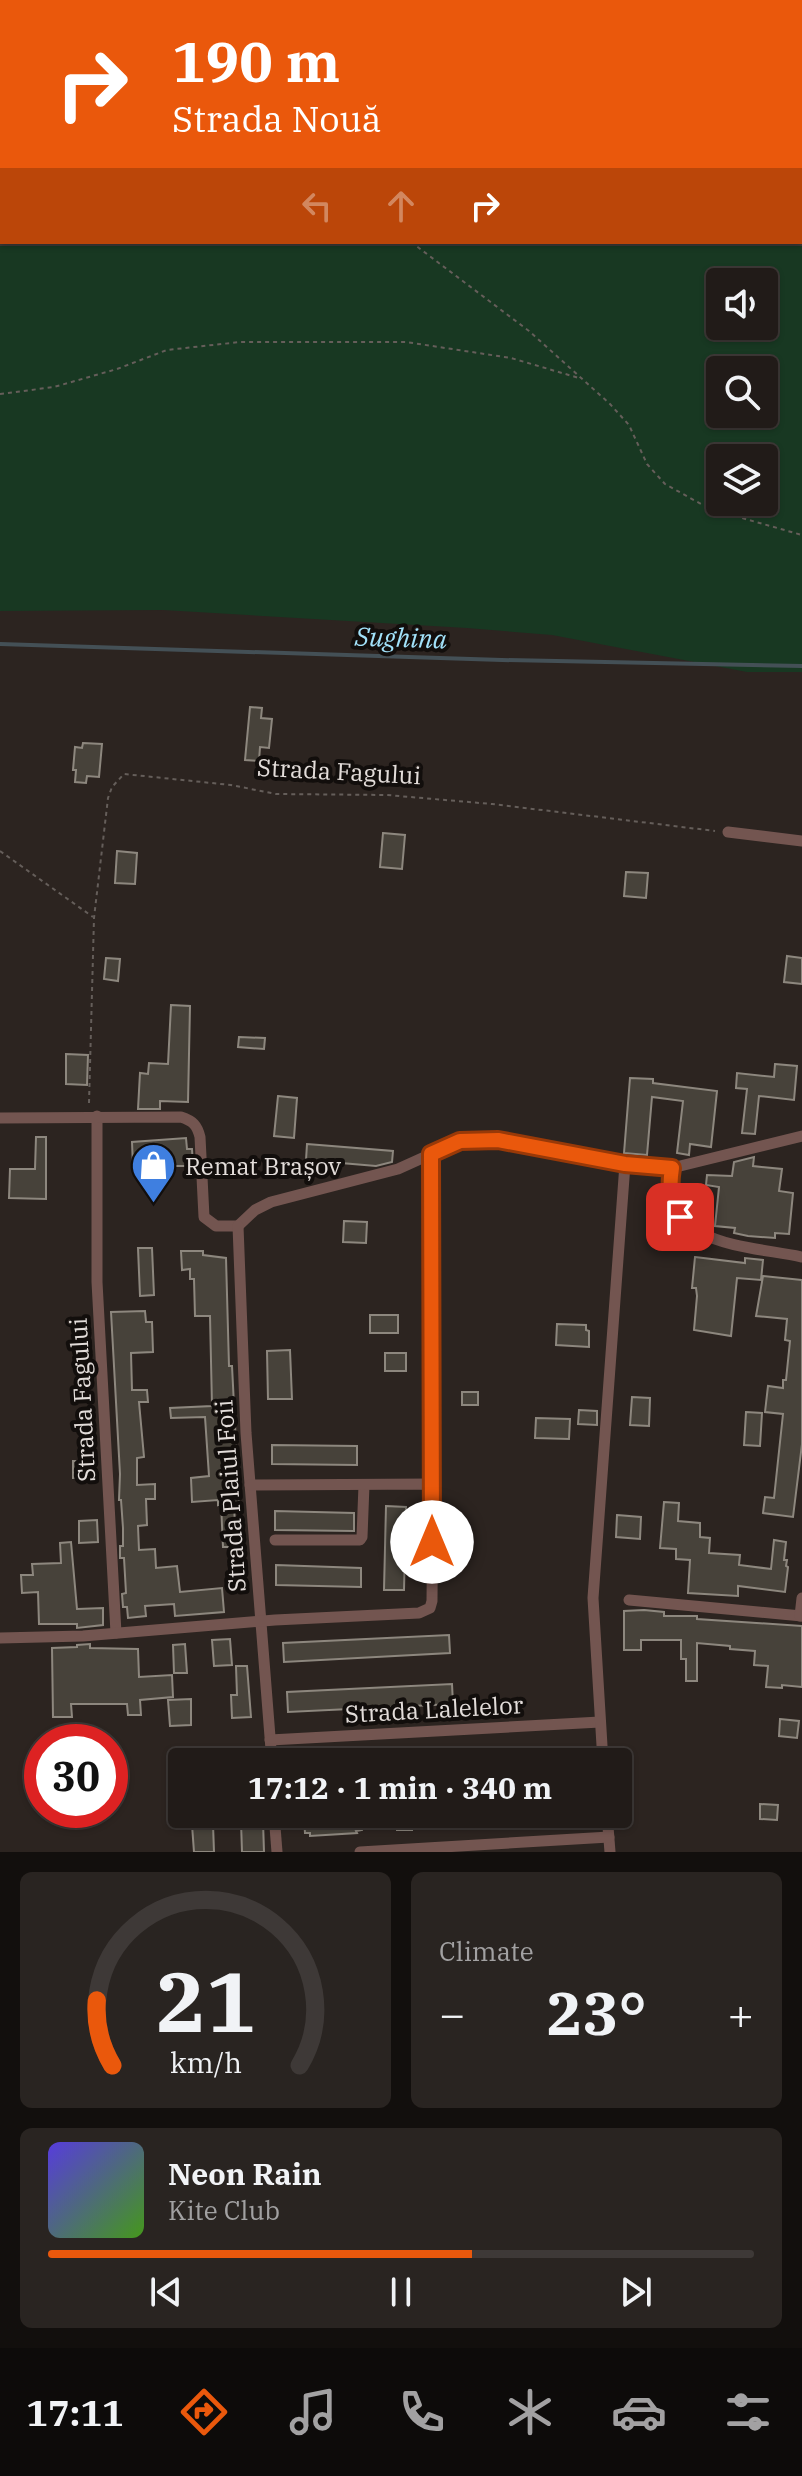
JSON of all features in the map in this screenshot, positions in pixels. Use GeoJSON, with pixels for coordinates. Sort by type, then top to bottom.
{"type":"FeatureCollection","features":[{"type":"Feature","properties":{"kind":"street"},"geometry":{"type":"LineString","coordinates":[[728,832],[802,841]]}},
{"type":"Feature","properties":{"kind":"street"},"geometry":{"type":"LineString","coordinates":[[0,1118],[92,1116],[181,1117],[191,1120],[200,1137],[204,1217],[216,1226],[238,1226],[255,1210],[271,1202],[398,1169],[460,1141],[488,1139],[625,1164],[672,1168],[802,1136]]}},
{"type":"Feature","properties":{"kind":"street","name":"Strada Fagului"},"geometry":{"type":"LineString","coordinates":[[92,1116],[97,1282],[116,1633]]}},
{"type":"Feature","properties":{"kind":"street"},"geometry":{"type":"LineString","coordinates":[[0,1638],[419,1613],[430,1608],[433,1484],[431,1154]]}},
{"type":"Feature","properties":{"kind":"street"},"geometry":{"type":"LineString","coordinates":[[602,1748],[593,1598],[625,1164]]}},
{"type":"Feature","properties":{"kind":"street"},"geometry":{"type":"LineString","coordinates":[[672,1168],[669,1187],[673,1206],[691,1229],[719,1240],[802,1257]]}},
{"type":"Feature","properties":{"kind":"street","name":"Strada Plaiul Foii"},"geometry":{"type":"LineString","coordinates":[[238,1226],[237,1259],[250,1485],[271,1748]]}},
{"type":"Feature","properties":{"kind":"street"},"geometry":{"type":"LineString","coordinates":[[250,1485],[433,1484]]}},
{"type":"Feature","properties":{"kind":"street"},"geometry":{"type":"LineString","coordinates":[[275,1540],[360,1540],[364,1485]]}},
{"type":"Feature","properties":{"kind":"street"},"geometry":{"type":"LineString","coordinates":[[629,1600],[801,1616],[802,1598]]}},
{"type":"Feature","properties":{"kind":"street","name":"Strada Lalelelor"},"geometry":{"type":"LineString","coordinates":[[270,1740],[600,1722]]}},
{"type":"Feature","properties":{"kind":"street"},"geometry":{"type":"LineString","coordinates":[[275,1828],[277,1852]]}},
{"type":"Feature","properties":{"kind":"street"},"geometry":{"type":"LineString","coordinates":[[608,1828],[610,1852]]}},
{"type":"Feature","properties":{"kind":"street"},"geometry":{"type":"LineString","coordinates":[[360,1852],[609,1837]]}},
{"type":"Feature","properties":{"kind":"path"},"geometry":{"type":"LineString","coordinates":[[414,244],[529,331],[610,404],[629,425],[647,464],[665,484],[710,509],[802,535]]}},
{"type":"Feature","properties":{"kind":"path"},"geometry":{"type":"LineString","coordinates":[[0,394],[54,387],[117,369],[167,350],[240,342],[406,342],[511,358],[579,378]]}},
{"type":"Feature","properties":{"kind":"path","name":"Strada Fagului"},"geometry":{"type":"LineString","coordinates":[[92,1116],[94,918],[108,798],[112,787],[124,774],[231,785],[276,794],[387,795],[728,832]]}},
{"type":"Feature","properties":{"kind":"path"},"geometry":{"type":"LineString","coordinates":[[0,851],[94,918]]}},
{"type":"Feature","properties":{"kind":"green space"},"geometry":{"type":"Polygon","coordinates":[[[0,244],[802,244],[802,672],[747,672],[552,635],[163,610],[0,611],[0,244]]]}},
{"type":"Feature","properties":{"kind":"building"},"geometry":{"type":"Polygon","coordinates":[[[250,707],[262,708],[261,718],[272,719],[269,748],[260,747],[259,761],[245,760],[250,707]]]}},
{"type":"Feature","properties":{"kind":"building"},"geometry":{"type":"Polygon","coordinates":[[[83,743],[102,744],[99,777],[87,776],[86,783],[75,782],[76,770],[73,770],[75,747],[82,748],[83,743]]]}},
{"type":"Feature","properties":{"kind":"building"},"geometry":{"type":"Polygon","coordinates":[[[383,833],[405,835],[402,869],[380,867],[383,833]]]}},
{"type":"Feature","properties":{"kind":"building"},"geometry":{"type":"Polygon","coordinates":[[[117,851],[137,853],[135,884],[115,883],[117,851]]]}},
{"type":"Feature","properties":{"kind":"building"},"geometry":{"type":"Polygon","coordinates":[[[626,872],[648,873],[646,898],[624,896],[626,872]]]}},
{"type":"Feature","properties":{"kind":"building"},"geometry":{"type":"Polygon","coordinates":[[[787,956],[802,958],[802,984],[784,982],[787,956]]]}},
{"type":"Feature","properties":{"kind":"building"},"geometry":{"type":"Polygon","coordinates":[[[106,958],[120,959],[118,981],[104,979],[106,958]]]}},
{"type":"Feature","properties":{"kind":"building"},"geometry":{"type":"Polygon","coordinates":[[[171,1005],[190,1006],[188,1102],[160,1101],[160,1109],[138,1109],[140,1073],[148,1074],[149,1063],[168,1064],[171,1005]]]}},
{"type":"Feature","properties":{"kind":"building"},"geometry":{"type":"Polygon","coordinates":[[[239,1037],[265,1038],[264,1049],[238,1047],[239,1037]]]}},
{"type":"Feature","properties":{"kind":"building"},"geometry":{"type":"Polygon","coordinates":[[[66,1054],[88,1055],[87,1085],[66,1084],[66,1054]]]}},
{"type":"Feature","properties":{"kind":"building"},"geometry":{"type":"Polygon","coordinates":[[[775,1064],[797,1066],[794,1100],[759,1096],[755,1134],[742,1133],[747,1089],[736,1088],[737,1073],[774,1077],[775,1064]]]}},
{"type":"Feature","properties":{"kind":"building"},"geometry":{"type":"Polygon","coordinates":[[[630,1078],[653,1079],[653,1083],[717,1091],[711,1147],[690,1144],[689,1155],[677,1153],[683,1101],[652,1097],[647,1155],[624,1153],[630,1078]]]}},
{"type":"Feature","properties":{"kind":"building"},"geometry":{"type":"Polygon","coordinates":[[[278,1096],[297,1098],[294,1138],[274,1136],[278,1096]]]}},
{"type":"Feature","properties":{"kind":"building"},"geometry":{"type":"Polygon","coordinates":[[[36,1137],[46,1137],[46,1199],[9,1198],[10,1169],[35,1169],[36,1137]]]}},
{"type":"Feature","properties":{"kind":"building"},"geometry":{"type":"Polygon","coordinates":[[[186,1138],[187,1149],[192,1149],[193,1166],[168,1166],[168,1171],[143,1172],[142,1166],[133,1167],[132,1142],[186,1138]]]}},
{"type":"Feature","properties":{"kind":"building"},"geometry":{"type":"Polygon","coordinates":[[[307,1144],[393,1151],[392,1162],[376,1166],[306,1160],[307,1144]]]}},
{"type":"Feature","properties":{"kind":"building"},"geometry":{"type":"Polygon","coordinates":[[[754,1157],[753,1166],[782,1169],[779,1191],[793,1193],[789,1234],[775,1233],[775,1238],[748,1236],[734,1233],[735,1228],[715,1226],[719,1187],[706,1185],[707,1175],[732,1176],[734,1162],[754,1157]]]}},
{"type":"Feature","properties":{"kind":"building"},"geometry":{"type":"Polygon","coordinates":[[[344,1221],[367,1222],[366,1243],[343,1242],[344,1221]]]}},
{"type":"Feature","properties":{"kind":"building"},"geometry":{"type":"Polygon","coordinates":[[[138,1248],[152,1248],[154,1295],[140,1296],[138,1248]]]}},
{"type":"Feature","properties":{"kind":"building"},"geometry":{"type":"Polygon","coordinates":[[[181,1251],[203,1251],[203,1255],[226,1258],[229,1366],[232,1366],[239,1503],[234,1504],[236,1547],[223,1547],[221,1504],[218,1505],[218,1500],[192,1502],[191,1478],[209,1476],[205,1417],[171,1418],[170,1408],[212,1406],[210,1316],[195,1316],[194,1279],[190,1279],[190,1269],[182,1270],[181,1251]]]}},
{"type":"Feature","properties":{"kind":"building"},"geometry":{"type":"Polygon","coordinates":[[[695,1257],[745,1263],[745,1258],[763,1260],[761,1280],[737,1278],[731,1336],[694,1330],[697,1296],[696,1288],[692,1288],[695,1257]]]}},
{"type":"Feature","properties":{"kind":"building"},"geometry":{"type":"Polygon","coordinates":[[[763,1276],[802,1280],[802,1444],[793,1517],[763,1513],[765,1497],[774,1498],[783,1414],[765,1412],[768,1386],[783,1388],[790,1341],[785,1340],[787,1319],[756,1316],[763,1276]]]}},
{"type":"Feature","properties":{"kind":"building"},"geometry":{"type":"Polygon","coordinates":[[[145,1311],[146,1322],[152,1322],[153,1352],[131,1353],[132,1390],[147,1390],[148,1402],[139,1402],[144,1457],[137,1458],[137,1485],[155,1484],[155,1499],[146,1499],[147,1525],[138,1526],[139,1550],[155,1549],[156,1568],[177,1566],[180,1592],[222,1588],[224,1612],[175,1616],[174,1604],[145,1606],[146,1616],[128,1618],[127,1607],[123,1607],[122,1594],[126,1593],[124,1558],[120,1558],[123,1528],[119,1500],[111,1312],[145,1311]]]}},
{"type":"Feature","properties":{"kind":"building"},"geometry":{"type":"Polygon","coordinates":[[[370,1315],[398,1315],[398,1333],[370,1333],[370,1315]]]}},
{"type":"Feature","properties":{"kind":"building"},"geometry":{"type":"Polygon","coordinates":[[[557,1324],[586,1325],[589,1347],[556,1345],[557,1324]]]}},
{"type":"Feature","properties":{"kind":"building"},"geometry":{"type":"Polygon","coordinates":[[[290,1350],[292,1399],[268,1399],[267,1351],[290,1350]]]}},
{"type":"Feature","properties":{"kind":"building"},"geometry":{"type":"Polygon","coordinates":[[[385,1353],[406,1353],[406,1371],[385,1371],[385,1353]]]}},
{"type":"Feature","properties":{"kind":"building"},"geometry":{"type":"Polygon","coordinates":[[[462,1392],[478,1392],[478,1405],[462,1405],[462,1392]]]}},
{"type":"Feature","properties":{"kind":"building"},"geometry":{"type":"Polygon","coordinates":[[[632,1397],[650,1398],[649,1426],[630,1425],[632,1397]]]}},
{"type":"Feature","properties":{"kind":"building"},"geometry":{"type":"Polygon","coordinates":[[[579,1410],[597,1411],[597,1425],[578,1424],[579,1410]]]}},
{"type":"Feature","properties":{"kind":"building"},"geometry":{"type":"Polygon","coordinates":[[[746,1412],[762,1413],[760,1446],[744,1445],[746,1412]]]}},
{"type":"Feature","properties":{"kind":"building"},"geometry":{"type":"Polygon","coordinates":[[[536,1418],[570,1419],[569,1439],[535,1438],[536,1418]]]}},
{"type":"Feature","properties":{"kind":"building"},"geometry":{"type":"Polygon","coordinates":[[[272,1445],[357,1446],[357,1465],[272,1464],[272,1445]]]}},
{"type":"Feature","properties":{"kind":"building"},"geometry":{"type":"Polygon","coordinates":[[[73,1461],[92,1461],[93,1477],[73,1478],[73,1461]]]}},
{"type":"Feature","properties":{"kind":"building"},"geometry":{"type":"Polygon","coordinates":[[[664,1502],[679,1503],[678,1521],[700,1523],[700,1537],[710,1538],[709,1553],[740,1555],[739,1565],[771,1569],[774,1540],[786,1542],[784,1560],[787,1560],[788,1567],[785,1592],[738,1586],[738,1596],[688,1593],[690,1560],[676,1559],[676,1549],[660,1548],[664,1502]]]}},
{"type":"Feature","properties":{"kind":"building"},"geometry":{"type":"Polygon","coordinates":[[[386,1506],[406,1507],[404,1590],[384,1590],[386,1506]]]}},
{"type":"Feature","properties":{"kind":"building"},"geometry":{"type":"Polygon","coordinates":[[[275,1511],[354,1513],[354,1531],[275,1530],[275,1511]]]}},
{"type":"Feature","properties":{"kind":"building"},"geometry":{"type":"Polygon","coordinates":[[[617,1515],[641,1517],[640,1539],[616,1537],[617,1515]]]}},
{"type":"Feature","properties":{"kind":"building"},"geometry":{"type":"Polygon","coordinates":[[[97,1520],[98,1542],[79,1543],[79,1521],[97,1520]]]}},
{"type":"Feature","properties":{"kind":"building"},"geometry":{"type":"Polygon","coordinates":[[[71,1542],[77,1609],[103,1608],[103,1625],[77,1628],[77,1624],[39,1624],[38,1592],[22,1593],[21,1575],[33,1575],[32,1564],[61,1563],[60,1543],[71,1542]]]}},
{"type":"Feature","properties":{"kind":"building"},"geometry":{"type":"Polygon","coordinates":[[[276,1565],[361,1568],[361,1587],[276,1585],[276,1565]]]}},
{"type":"Feature","properties":{"kind":"building"},"geometry":{"type":"Polygon","coordinates":[[[624,1611],[664,1612],[664,1616],[802,1626],[802,1687],[766,1687],[768,1666],[754,1665],[755,1651],[697,1643],[697,1681],[686,1681],[686,1659],[681,1659],[681,1640],[641,1640],[641,1650],[624,1650],[624,1611]]]}},
{"type":"Feature","properties":{"kind":"building"},"geometry":{"type":"Polygon","coordinates":[[[449,1635],[450,1653],[284,1662],[283,1643],[449,1635]]]}},
{"type":"Feature","properties":{"kind":"building"},"geometry":{"type":"Polygon","coordinates":[[[230,1639],[232,1665],[214,1666],[212,1640],[230,1639]]]}},
{"type":"Feature","properties":{"kind":"building"},"geometry":{"type":"Polygon","coordinates":[[[90,1644],[90,1648],[138,1649],[139,1677],[172,1675],[173,1697],[140,1700],[141,1715],[128,1715],[127,1704],[71,1704],[72,1717],[53,1717],[52,1648],[90,1644]]]}},
{"type":"Feature","properties":{"kind":"building"},"geometry":{"type":"Polygon","coordinates":[[[185,1644],[187,1673],[174,1673],[173,1645],[185,1644]]]}},
{"type":"Feature","properties":{"kind":"building"},"geometry":{"type":"Polygon","coordinates":[[[236,1666],[247,1666],[251,1717],[232,1718],[231,1695],[237,1695],[236,1666]]]}},
{"type":"Feature","properties":{"kind":"building"},"geometry":{"type":"Polygon","coordinates":[[[452,1684],[453,1704],[288,1712],[287,1692],[452,1684]]]}},
{"type":"Feature","properties":{"kind":"building"},"geometry":{"type":"Polygon","coordinates":[[[191,1699],[191,1725],[170,1726],[168,1700],[191,1699]]]}},
{"type":"Feature","properties":{"kind":"building"},"geometry":{"type":"Polygon","coordinates":[[[780,1719],[799,1721],[797,1738],[779,1736],[780,1719]]]}},
{"type":"Feature","properties":{"kind":"building"},"geometry":{"type":"Polygon","coordinates":[[[760,1804],[778,1805],[777,1820],[760,1819],[760,1804]]]}},
{"type":"Feature","properties":{"kind":"building"},"geometry":{"type":"Polygon","coordinates":[[[192,1828],[213,1828],[214,1852],[194,1852],[192,1828]]]}},
{"type":"Feature","properties":{"kind":"building"},"geometry":{"type":"Polygon","coordinates":[[[241,1828],[263,1828],[264,1852],[242,1852],[241,1828]]]}},
{"type":"Feature","properties":{"kind":"building"},"geometry":{"type":"Polygon","coordinates":[[[305,1828],[362,1828],[357,1833],[310,1836],[310,1833],[305,1833],[305,1828]]]}},
{"type":"Feature","properties":{"kind":"waterway","name":"Sughina"},"geometry":{"type":"LineString","coordinates":[[0,644],[802,666]]}},
{"type":"Feature","properties":{"kind":"place","name":"Remat Brașov"},"geometry":{"type":"Point","coordinates":[154,1205]}},
{"type":"Feature","properties":{"kind":"route"},"geometry":{"type":"LineString","coordinates":[[432,1542],[431,1154],[460,1141],[498,1140],[648,1168],[672,1168],[669,1187],[673,1206],[680,1217]]}}]}
